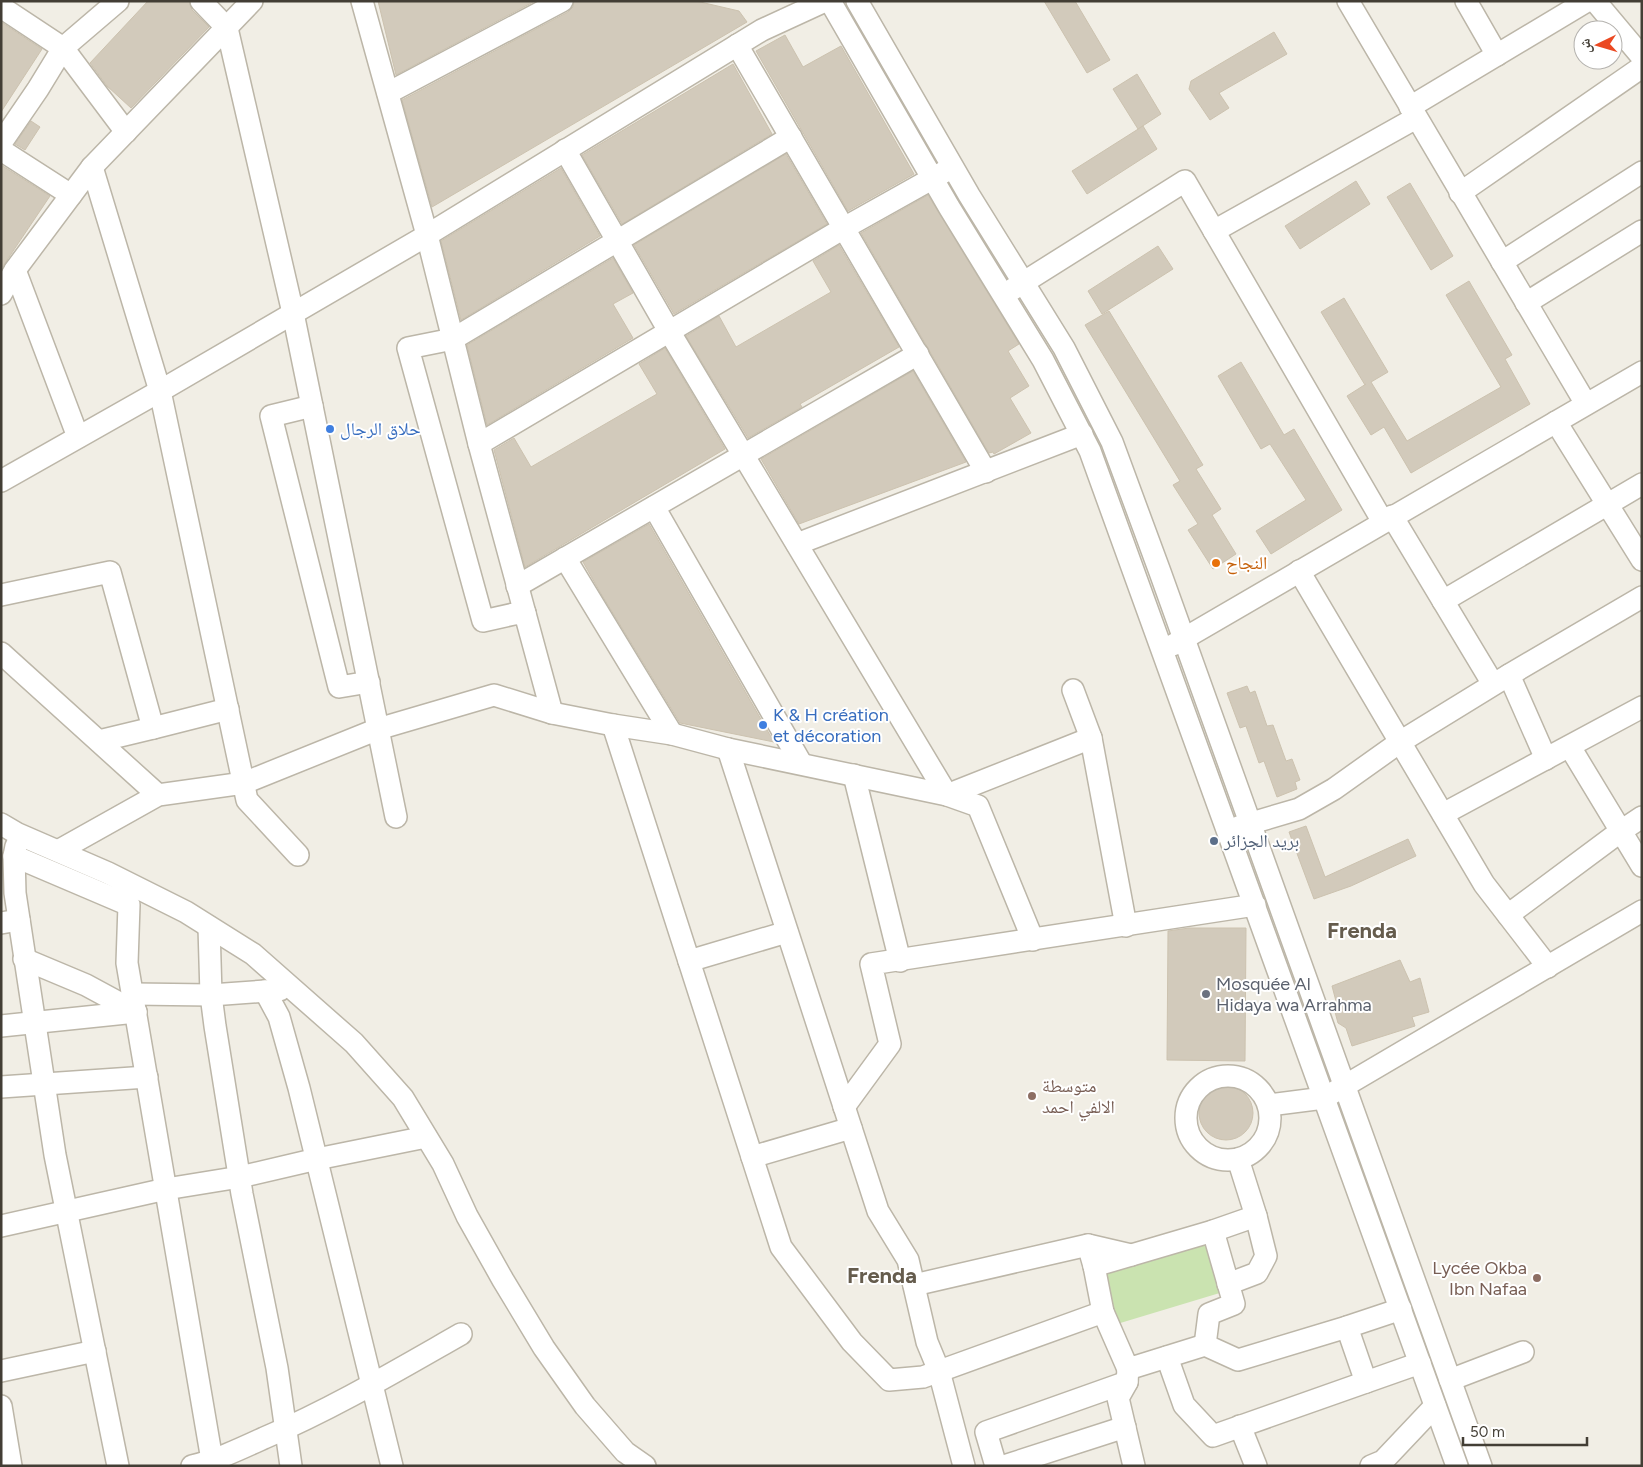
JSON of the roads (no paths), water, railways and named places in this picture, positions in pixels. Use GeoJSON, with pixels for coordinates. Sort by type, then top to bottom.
{"type":"FeatureCollection","features":[{"type":"Feature","properties":{"kind":"street"},"geometry":{"type":"LineString","coordinates":[[1,143],[63,48],[118,1]]}},
{"type":"Feature","properties":{"kind":"street"},"geometry":{"type":"LineString","coordinates":[[201,1],[227,28],[293,313],[396,817]]}},
{"type":"Feature","properties":{"kind":"street"},"geometry":{"type":"LineString","coordinates":[[1,294],[15,270],[92,167],[252,1]]}},
{"type":"Feature","properties":{"kind":"street"},"geometry":{"type":"LineString","coordinates":[[362,1],[428,235],[479,444],[552,713]]}},
{"type":"Feature","properties":{"kind":"street"},"geometry":{"type":"LineString","coordinates":[[388,94],[562,1]]}},
{"type":"Feature","properties":{"kind":"street"},"geometry":{"type":"LineString","coordinates":[[1,481],[428,235],[737,44],[762,30],[825,1]]}},
{"type":"Feature","properties":{"kind":"street"},"geometry":{"type":"LineString","coordinates":[[830,1],[933,179],[1043,360],[1094,460],[1457,1466]]}},
{"type":"Feature","properties":{"kind":"street"},"geometry":{"type":"LineString","coordinates":[[857,1],[953,166],[1064,348],[1112,442],[1481,1466]]}},
{"type":"Feature","properties":{"kind":"street"},"geometry":{"type":"LineString","coordinates":[[1348,1],[1586,404]]}},
{"type":"Feature","properties":{"kind":"street"},"geometry":{"type":"LineString","coordinates":[[1466,1],[1497,55]]}},
{"type":"Feature","properties":{"kind":"street"},"geometry":{"type":"LineString","coordinates":[[1214,231],[1413,113],[1497,55],[1583,3],[1642,57]]}},
{"type":"Feature","properties":{"kind":"street"},"geometry":{"type":"LineString","coordinates":[[1,7],[63,48],[126,132]]}},
{"type":"Feature","properties":{"kind":"street"},"geometry":{"type":"LineString","coordinates":[[737,44],[986,472]]}},
{"type":"Feature","properties":{"kind":"street"},"geometry":{"type":"LineString","coordinates":[[1460,193],[1642,67]]}},
{"type":"Feature","properties":{"kind":"street"},"geometry":{"type":"LineString","coordinates":[[525,613],[483,621],[408,348],[453,339],[791,137]]}},
{"type":"Feature","properties":{"kind":"street"},"geometry":{"type":"LineString","coordinates":[[1,150],[70,196]]}},
{"type":"Feature","properties":{"kind":"street"},"geometry":{"type":"LineString","coordinates":[[565,150],[668,332],[948,795]]}},
{"type":"Feature","properties":{"kind":"street"},"geometry":{"type":"LineString","coordinates":[[479,444],[844,228],[953,166]]}},
{"type":"Feature","properties":{"kind":"street"},"geometry":{"type":"LineString","coordinates":[[92,167],[160,391],[247,800],[298,855]]}},
{"type":"Feature","properties":{"kind":"street"},"geometry":{"type":"LineString","coordinates":[[1502,262],[1642,172]]}},
{"type":"Feature","properties":{"kind":"street"},"geometry":{"type":"LineString","coordinates":[[1004,296],[1022,281],[1185,181],[1388,519],[1443,601],[1501,680],[1546,759]]}},
{"type":"Feature","properties":{"kind":"street"},"geometry":{"type":"LineString","coordinates":[[1526,303],[1642,231]]}},
{"type":"Feature","properties":{"kind":"street"},"geometry":{"type":"LineString","coordinates":[[15,270],[78,437]]}},
{"type":"Feature","properties":{"kind":"street"},"geometry":{"type":"LineString","coordinates":[[518,586],[918,354]]}},
{"type":"Feature","properties":{"kind":"street"},"geometry":{"type":"LineString","coordinates":[[1164,650],[1642,372]]}},
{"type":"Feature","properties":{"kind":"street"},"geometry":{"type":"LineString","coordinates":[[312,406],[271,416],[339,687],[368,682]]}},
{"type":"Feature","properties":{"kind":"street"},"geometry":{"type":"LineString","coordinates":[[1556,422],[1642,560]]}},
{"type":"Feature","properties":{"kind":"street"},"geometry":{"type":"LineString","coordinates":[[797,544],[1082,434]]}},
{"type":"Feature","properties":{"kind":"street"},"geometry":{"type":"LineString","coordinates":[[1443,601],[1642,484]]}},
{"type":"Feature","properties":{"kind":"street"},"geometry":{"type":"LineString","coordinates":[[654,507],[801,763]]}},
{"type":"Feature","properties":{"kind":"street"},"geometry":{"type":"LineString","coordinates":[[565,558],[672,734]]}},
{"type":"Feature","properties":{"kind":"street"},"geometry":{"type":"LineString","coordinates":[[1299,571],[1484,884],[1548,967]]}},
{"type":"Feature","properties":{"kind":"street"},"geometry":{"type":"LineString","coordinates":[[1,595],[110,572],[153,728]]}},
{"type":"Feature","properties":{"kind":"street"},"geometry":{"type":"LineString","coordinates":[[1228,830],[1299,810],[1334,789],[1400,742],[1642,597]]}},
{"type":"Feature","properties":{"kind":"street"},"geometry":{"type":"LineString","coordinates":[[1,653],[158,795]]}},
{"type":"Feature","properties":{"kind":"street"},"geometry":{"type":"LineString","coordinates":[[1073,690],[1091,738],[1126,926]]}},
{"type":"Feature","properties":{"kind":"street"},"geometry":{"type":"LineString","coordinates":[[58,851],[158,795],[244,783],[378,729],[494,695],[552,713],[613,726],[672,734],[728,749],[948,795],[978,806],[1033,940]]}},
{"type":"Feature","properties":{"kind":"street"},"geometry":{"type":"LineString","coordinates":[[1443,814],[1642,707]]}},
{"type":"Feature","properties":{"kind":"street"},"geometry":{"type":"LineString","coordinates":[[99,741],[228,709]]}},
{"type":"Feature","properties":{"kind":"street"},"geometry":{"type":"LineString","coordinates":[[613,726],[781,1247],[852,1342],[889,1380],[923,1377],[1103,1312]]}},
{"type":"Feature","properties":{"kind":"street"},"geometry":{"type":"LineString","coordinates":[[948,795],[1091,738]]}},
{"type":"Feature","properties":{"kind":"street"},"geometry":{"type":"LineString","coordinates":[[1570,747],[1642,866]]}},
{"type":"Feature","properties":{"kind":"street"},"geometry":{"type":"LineString","coordinates":[[728,749],[878,1211],[908,1260],[927,1342],[939,1372],[964,1466]]}},
{"type":"Feature","properties":{"kind":"street"},"geometry":{"type":"LineString","coordinates":[[854,775],[900,961]]}},
{"type":"Feature","properties":{"kind":"street"},"geometry":{"type":"LineString","coordinates":[[1508,914],[1642,817]]}},
{"type":"Feature","properties":{"kind":"street"},"geometry":{"type":"LineString","coordinates":[[10,829],[108,873],[186,912],[253,954],[354,1043],[404,1098],[443,1164],[467,1216],[498,1272],[544,1348],[591,1412],[625,1452],[645,1466]]}},
{"type":"Feature","properties":{"kind":"street"},"geometry":{"type":"LineString","coordinates":[[10,829],[14,856],[15,893],[10,922],[24,959],[55,1154],[118,1466]]}},
{"type":"Feature","properties":{"kind":"street"},"geometry":{"type":"LineString","coordinates":[[14,856],[129,905],[127,963],[166,1189],[206,1464],[286,1428],[373,1385],[461,1334]]}},
{"type":"Feature","properties":{"kind":"street"},"geometry":{"type":"LineString","coordinates":[[844,1107],[890,1044],[871,964],[1255,905]]}},
{"type":"Feature","properties":{"kind":"street"},"geometry":{"type":"LineString","coordinates":[[1269,1105],[1324,1098],[1642,911]]}},
{"type":"Feature","properties":{"kind":"street"},"geometry":{"type":"LineString","coordinates":[[210,927],[211,994],[215,1026],[240,1176],[277,1368],[292,1466]]}},
{"type":"Feature","properties":{"kind":"street"},"geometry":{"type":"LineString","coordinates":[[689,961],[788,932]]}},
{"type":"Feature","properties":{"kind":"street"},"geometry":{"type":"LineString","coordinates":[[24,959],[134,1003]]}},
{"type":"Feature","properties":{"kind":"street"},"geometry":{"type":"LineString","coordinates":[[1,1026],[34,1024],[134,1003],[211,994],[294,989]]}},
{"type":"Feature","properties":{"kind":"street"},"geometry":{"type":"LineString","coordinates":[[265,991],[280,1018],[392,1466]]}},
{"type":"Feature","properties":{"kind":"street"},"geometry":{"type":"LineString","coordinates":[[1226,1075],[1240,1077],[1252,1082],[1262,1092],[1269,1105],[1270,1119],[1268,1132],[1261,1144],[1250,1154],[1238,1159],[1223,1160],[1210,1156],[1198,1148],[1190,1136],[1186,1123],[1186,1109],[1192,1096],[1200,1085],[1212,1078],[1226,1075]]}},
{"type":"Feature","properties":{"kind":"street"},"geometry":{"type":"LineString","coordinates":[[1,1087],[147,1077]]}},
{"type":"Feature","properties":{"kind":"street"},"geometry":{"type":"LineString","coordinates":[[752,1157],[851,1128]]}},
{"type":"Feature","properties":{"kind":"street"},"geometry":{"type":"LineString","coordinates":[[1,1226],[166,1189],[240,1176],[426,1137]]}},
{"type":"Feature","properties":{"kind":"street"},"geometry":{"type":"LineString","coordinates":[[1228,1284],[1257,1273],[1266,1256],[1238,1159]]}},
{"type":"Feature","properties":{"kind":"street"},"geometry":{"type":"LineString","coordinates":[[1094,1266],[1213,1231],[1256,1216]]}},
{"type":"Feature","properties":{"kind":"street"},"geometry":{"type":"LineString","coordinates":[[1205,1345],[1209,1314],[1234,1304],[1213,1231]]}},
{"type":"Feature","properties":{"kind":"street"},"geometry":{"type":"LineString","coordinates":[[914,1285],[1088,1245],[1131,1255]]}},
{"type":"Feature","properties":{"kind":"street"},"geometry":{"type":"LineString","coordinates":[[1088,1245],[1103,1312],[1127,1376],[1118,1398],[1134,1466]]}},
{"type":"Feature","properties":{"kind":"street"},"geometry":{"type":"LineString","coordinates":[[996,1466],[986,1432],[1127,1376],[1167,1357],[1205,1345],[1238,1360],[1401,1309]]}},
{"type":"Feature","properties":{"kind":"street"},"geometry":{"type":"LineString","coordinates":[[1347,1327],[1366,1382]]}},
{"type":"Feature","properties":{"kind":"street"},"geometry":{"type":"LineString","coordinates":[[1,1372],[96,1351]]}},
{"type":"Feature","properties":{"kind":"street"},"geometry":{"type":"LineString","coordinates":[[1450,1380],[1523,1352]]}},
{"type":"Feature","properties":{"kind":"street"},"geometry":{"type":"LineString","coordinates":[[1167,1357],[1184,1405],[1213,1436],[1420,1363]]}},
{"type":"Feature","properties":{"kind":"street"},"geometry":{"type":"LineString","coordinates":[[1,1406],[11,1466]]}},
{"type":"Feature","properties":{"kind":"street"},"geometry":{"type":"LineString","coordinates":[[1371,1466],[1383,1461],[1435,1406]]}},
{"type":"Feature","properties":{"kind":"street"},"geometry":{"type":"LineString","coordinates":[[1240,1426],[1256,1466]]}},
{"type":"Feature","properties":{"kind":"street"},"geometry":{"type":"LineString","coordinates":[[1004,1466],[1125,1427]]}},
{"type":"Feature","properties":{"kind":"place","name":"حلاق الرجال"},"geometry":{"type":"Point","coordinates":[330,429]}},
{"type":"Feature","properties":{"kind":"place","name":"النجاح"},"geometry":{"type":"Point","coordinates":[1216,563]}},
{"type":"Feature","properties":{"kind":"place","name":"K & H création et décoration"},"geometry":{"type":"Point","coordinates":[763,725]}},
{"type":"Feature","properties":{"kind":"place","name":"بريد الجزائر"},"geometry":{"type":"Point","coordinates":[1214,841]}},
{"type":"Feature","properties":{"kind":"place","name":"Mosquée Al Hidaya wa Arrahma"},"geometry":{"type":"Point","coordinates":[1206,994]}},
{"type":"Feature","properties":{"kind":"place","name":"متوسطة الالفي احمد"},"geometry":{"type":"Point","coordinates":[1032,1096]}},
{"type":"Feature","properties":{"kind":"place","name":"Lycée Okba Ibn Nafaa"},"geometry":{"type":"Point","coordinates":[1537,1278]}},
{"type":"Feature","properties":{"kind":"district","name":"Frenda"},"geometry":{"type":"Point","coordinates":[1362,930]}},
{"type":"Feature","properties":{"kind":"district","name":"Frenda"},"geometry":{"type":"Point","coordinates":[882,1275]}}]}
